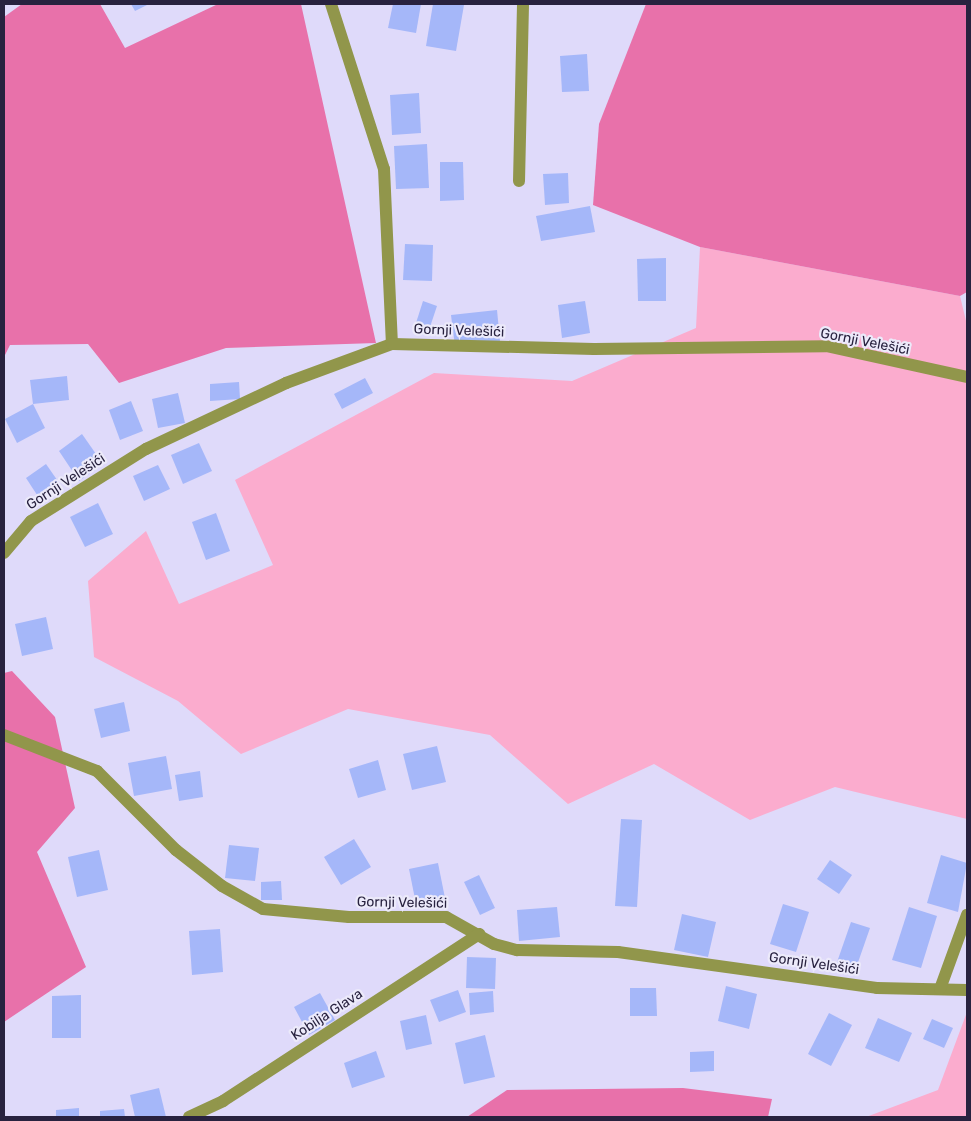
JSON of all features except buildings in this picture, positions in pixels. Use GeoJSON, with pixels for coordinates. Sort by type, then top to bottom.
{"type":"FeatureCollection","features":[{"type":"Feature","properties":{"kind":"street"},"geometry":{"type":"LineString","coordinates":[[331,4],[384,169],[392,344]]}},
{"type":"Feature","properties":{"kind":"street"},"geometry":{"type":"LineString","coordinates":[[518,180],[523,4]]}},
{"type":"Feature","properties":{"kind":"street","name":"Gornji Velešići"},"geometry":{"type":"LineString","coordinates":[[4,553],[31,522],[146,449],[286,383],[392,344],[584,349],[826,346],[967,377]]}},
{"type":"Feature","properties":{"kind":"street","name":"Gornji Velešići"},"geometry":{"type":"LineString","coordinates":[[4,735],[97,771],[176,850],[222,886],[263,909],[349,917],[446,917],[479,934],[517,950],[618,952],[877,988],[967,990]]}},
{"type":"Feature","properties":{"kind":"street"},"geometry":{"type":"LineString","coordinates":[[940,989],[967,915]]}},
{"type":"Feature","properties":{"kind":"street","name":"Kobilja Glava"},"geometry":{"type":"LineString","coordinates":[[189,1117],[223,1101],[479,934]]}},
{"type":"Feature","properties":{"kind":"shaded area"},"geometry":{"type":"Polygon","coordinates":[[[22,4],[100,4],[125,48],[218,4],[301,4],[376,343],[226,348],[119,383],[88,344],[10,345],[4,357],[4,17],[22,4]]]}},
{"type":"Feature","properties":{"kind":"shaded area"},"geometry":{"type":"Polygon","coordinates":[[[646,4],[967,4],[967,292],[960,296],[700,247],[593,205],[599,124],[646,4]]]}},
{"type":"Feature","properties":{"kind":"shaded area"},"geometry":{"type":"Polygon","coordinates":[[[700,247],[960,296],[967,325],[967,819],[835,787],[750,820],[654,764],[568,804],[490,735],[348,709],[241,754],[178,701],[94,657],[88,581],[146,531],[179,604],[273,565],[235,480],[434,373],[572,381],[696,328],[700,247]]]}},
{"type":"Feature","properties":{"kind":"shaded area"},"geometry":{"type":"Polygon","coordinates":[[[12,671],[55,717],[75,808],[37,852],[86,967],[4,1022],[4,673],[12,671]]]}},
{"type":"Feature","properties":{"kind":"shaded area"},"geometry":{"type":"Polygon","coordinates":[[[967,1012],[967,1117],[866,1117],[938,1090],[967,1012]]]}},
{"type":"Feature","properties":{"kind":"shaded area"},"geometry":{"type":"Polygon","coordinates":[[[683,1088],[772,1099],[768,1117],[467,1117],[507,1090],[683,1088]]]}}]}
